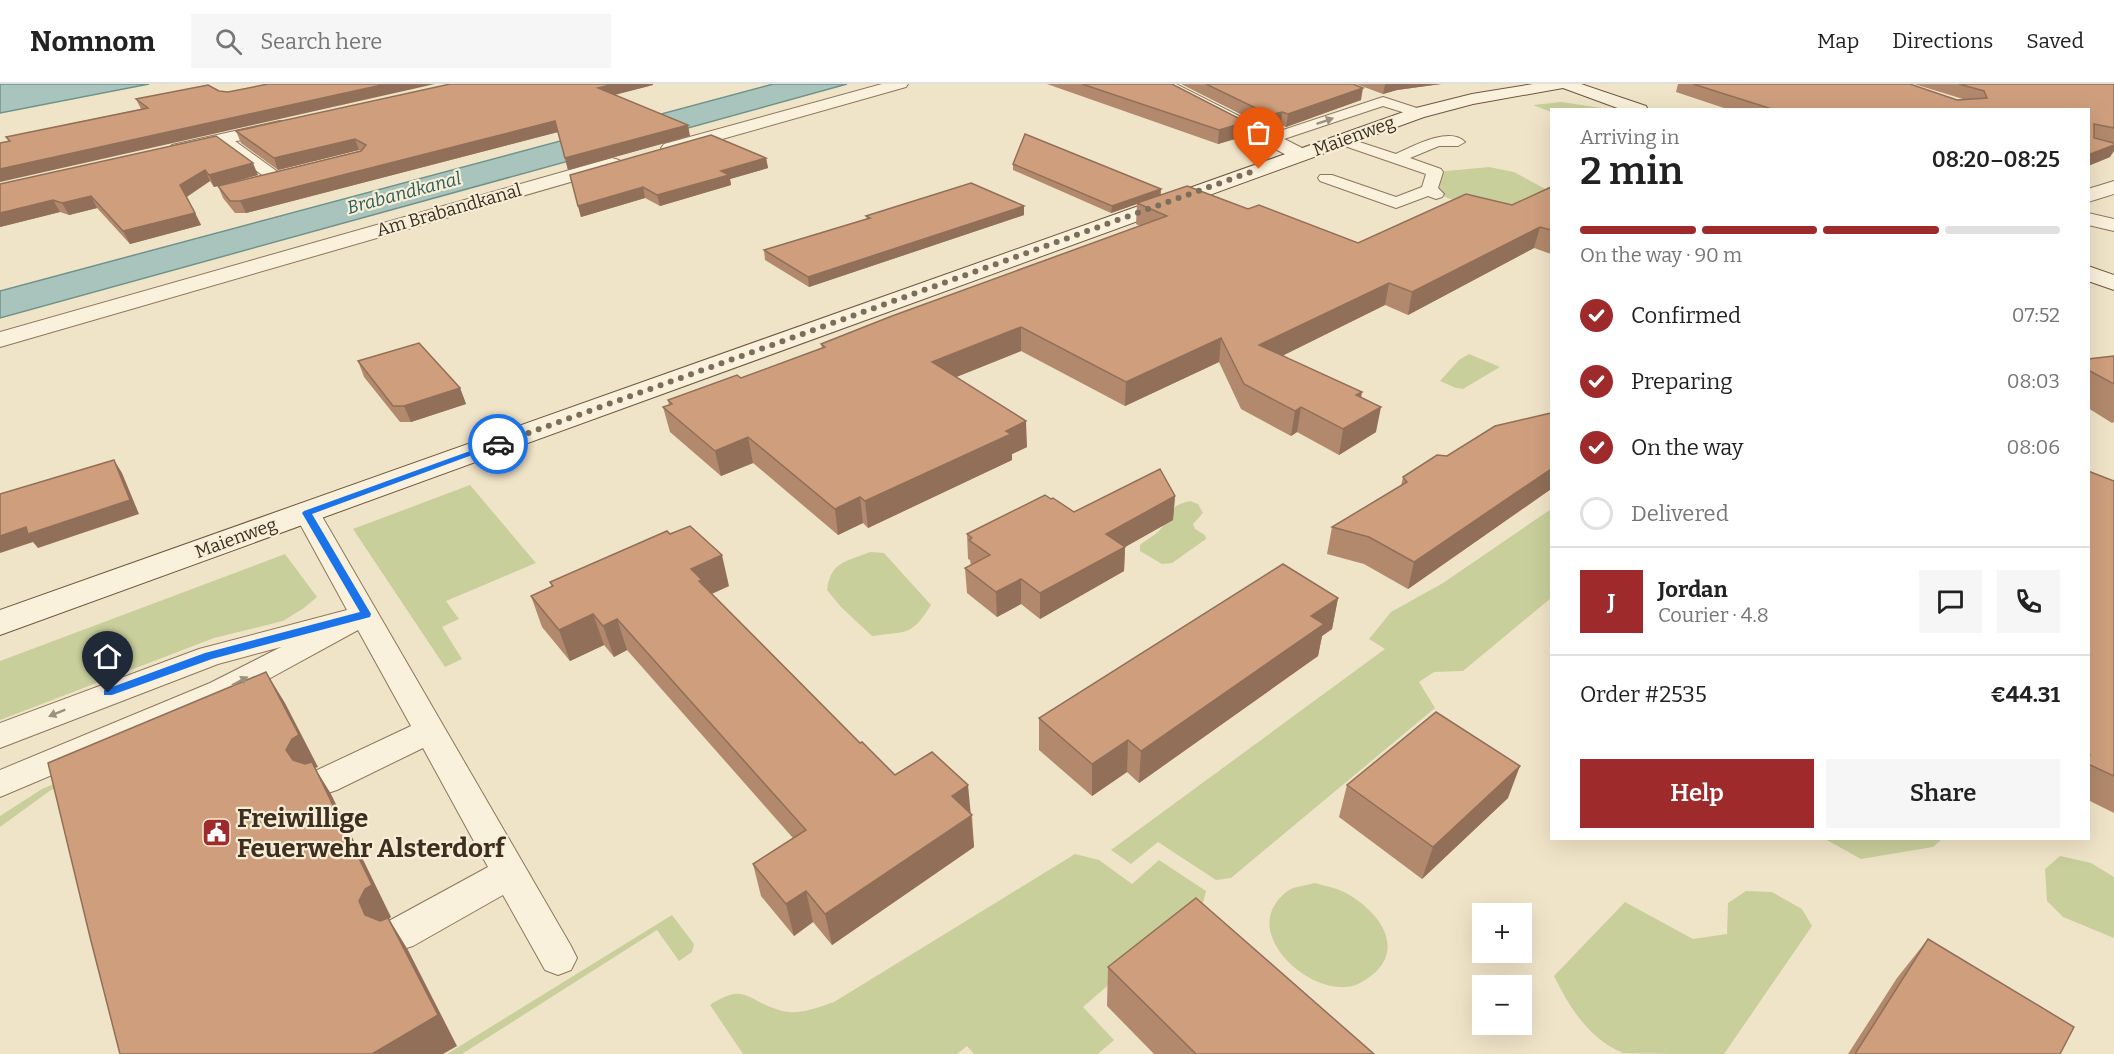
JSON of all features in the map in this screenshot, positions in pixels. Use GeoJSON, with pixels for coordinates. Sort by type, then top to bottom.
{"type":"FeatureCollection","features":[{"type":"Feature","properties":{"kind":"street"},"geometry":{"type":"LineString","coordinates":[[648,154],[900,84]]}},
{"type":"Feature","properties":{"kind":"street"},"geometry":{"type":"LineString","coordinates":[[1164,84],[1301,155]]}},
{"type":"Feature","properties":{"kind":"street"},"geometry":{"type":"LineString","coordinates":[[1564,84],[1634,108]]}},
{"type":"Feature","properties":{"kind":"street","name":"Maienweg"},"geometry":{"type":"LineString","coordinates":[[0,623],[1418,113],[1472,99],[1564,84]]}},
{"type":"Feature","properties":{"kind":"street"},"geometry":{"type":"LineString","coordinates":[[156,154],[303,121]]}},
{"type":"Feature","properties":{"kind":"street","name":"Am Brabandkanal"},"geometry":{"type":"LineString","coordinates":[[0,340],[626,160]]}},
{"type":"Feature","properties":{"kind":"street"},"geometry":{"type":"LineString","coordinates":[[2090,195],[2114,187]]}},
{"type":"Feature","properties":{"kind":"street"},"geometry":{"type":"LineString","coordinates":[[2090,219],[2114,225]]}},
{"type":"Feature","properties":{"kind":"street"},"geometry":{"type":"LineString","coordinates":[[2090,274],[2114,283]]}},
{"type":"Feature","properties":{"kind":"lane"},"geometry":{"type":"LineString","coordinates":[[1366,95],[1418,113]]}},
{"type":"Feature","properties":{"kind":"lane"},"geometry":{"type":"LineString","coordinates":[[1270,139],[1383,101]]}},
{"type":"Feature","properties":{"kind":"lane"},"geometry":{"type":"LineString","coordinates":[[223,139],[281,176],[254,183]]}},
{"type":"Feature","properties":{"kind":"lane"},"geometry":{"type":"LineString","coordinates":[[1326,178],[1396,202],[1432,192],[1435,172],[1341,140]]}},
{"type":"Feature","properties":{"kind":"lane"},"geometry":{"type":"LineString","coordinates":[[1396,159],[1437,141],[1458,142]]}},
{"type":"Feature","properties":{"kind":"lane"},"geometry":{"type":"LineString","coordinates":[[307,513],[558,958]]}},
{"type":"Feature","properties":{"kind":"lane"},"geometry":{"type":"LineString","coordinates":[[0,736],[89,700],[209,656],[366,614]]}},
{"type":"Feature","properties":{"kind":"lane"},"geometry":{"type":"LineString","coordinates":[[0,784],[221,691],[366,614]]}},
{"type":"Feature","properties":{"kind":"lane"},"geometry":{"type":"LineString","coordinates":[[325,781],[431,730]]}},
{"type":"Feature","properties":{"kind":"lane"},"geometry":{"type":"LineString","coordinates":[[400,934],[510,873]]}},
{"type":"Feature","properties":{"kind":"green space"},"geometry":{"type":"Polygon","coordinates":[[[1561,102],[1600,108],[1550,108],[1550,112],[1533,105],[1561,102]]]}},
{"type":"Feature","properties":{"kind":"green space"},"geometry":{"type":"Polygon","coordinates":[[[1489,167],[1514,172],[1550,191],[1550,211],[1475,207],[1436,194],[1435,172],[1489,167]]]}},
{"type":"Feature","properties":{"kind":"green space"},"geometry":{"type":"Polygon","coordinates":[[[1469,354],[1500,367],[1463,389],[1440,381],[1459,360],[1469,354]]]}},
{"type":"Feature","properties":{"kind":"green space"},"geometry":{"type":"Polygon","coordinates":[[[470,485],[536,563],[446,601],[459,619],[442,627],[462,659],[445,667],[353,529],[470,485]]]}},
{"type":"Feature","properties":{"kind":"green space"},"geometry":{"type":"Polygon","coordinates":[[[1190,501],[1198,504],[1203,513],[1193,524],[1195,529],[1205,535],[1206,539],[1172,563],[1162,564],[1140,551],[1140,545],[1161,529],[1175,507],[1190,501]]]}},
{"type":"Feature","properties":{"kind":"green space"},"geometry":{"type":"Polygon","coordinates":[[[1550,510],[1550,599],[1463,671],[1434,672],[1419,682],[1435,708],[1231,878],[1216,880],[1158,842],[1131,864],[1111,850],[1385,649],[1369,639],[1391,612],[1443,583],[1550,510]]]}},
{"type":"Feature","properties":{"kind":"green space"},"geometry":{"type":"Polygon","coordinates":[[[870,552],[884,553],[931,605],[913,628],[872,636],[841,607],[827,590],[829,580],[836,568],[870,552]]]}},
{"type":"Feature","properties":{"kind":"green space"},"geometry":{"type":"Polygon","coordinates":[[[285,554],[317,597],[283,621],[214,638],[0,720],[0,661],[285,554]]]}},
{"type":"Feature","properties":{"kind":"green space"},"geometry":{"type":"Polygon","coordinates":[[[122,756],[124,759],[51,790],[0,827],[0,816],[42,789],[122,756]]]}},
{"type":"Feature","properties":{"kind":"green space"},"geometry":{"type":"Polygon","coordinates":[[[1827,840],[1941,840],[1933,847],[1861,859],[1827,840]]]}},
{"type":"Feature","properties":{"kind":"green space"},"geometry":{"type":"Polygon","coordinates":[[[1075,854],[1099,860],[1132,884],[1159,860],[1206,891],[1203,903],[1083,1007],[1114,1040],[1098,1054],[974,1054],[967,1046],[957,1054],[743,1054],[710,1005],[722,998],[739,994],[786,1012],[807,1011],[834,1002],[1075,854]]]}},
{"type":"Feature","properties":{"kind":"green space"},"geometry":{"type":"Polygon","coordinates":[[[2060,856],[2091,863],[2114,877],[2114,938],[2063,917],[2047,901],[2045,869],[2060,856]]]}},
{"type":"Feature","properties":{"kind":"green space"},"geometry":{"type":"Polygon","coordinates":[[[1315,883],[1343,891],[1360,902],[1371,912],[1386,936],[1388,948],[1384,960],[1375,972],[1360,983],[1344,987],[1326,985],[1309,977],[1292,966],[1271,935],[1270,919],[1279,899],[1293,888],[1315,883]]]}},
{"type":"Feature","properties":{"kind":"green space"},"geometry":{"type":"Polygon","coordinates":[[[1746,891],[1772,892],[1802,909],[1812,926],[1724,1054],[1623,1053],[1600,1039],[1581,1021],[1554,976],[1625,902],[1693,939],[1727,934],[1728,903],[1746,891]]]}},
{"type":"Feature","properties":{"kind":"green space"},"geometry":{"type":"Polygon","coordinates":[[[672,915],[694,944],[692,952],[679,961],[657,930],[462,1054],[447,1054],[672,915]]]}},
{"type":"Feature","properties":{"kind":"water"},"geometry":{"type":"Polygon","coordinates":[[[0,84],[149,84],[0,113],[0,84]]]}},
{"type":"Feature","properties":{"kind":"water","name":"Brabandkanal"},"geometry":{"type":"Polygon","coordinates":[[[773,84],[847,84],[0,318],[0,291],[773,84]]]}},
{"type":"Feature","properties":{"kind":"building"},"geometry":{"type":"Polygon","coordinates":[[[268,84],[386,84],[0,169],[0,143],[10,141],[6,137],[148,108],[136,99],[208,85],[219,91],[228,92],[268,84]]]}},
{"type":"Feature","properties":{"kind":"building"},"geometry":{"type":"Polygon","coordinates":[[[450,84],[614,84],[598,88],[688,125],[565,158],[555,121],[240,201],[230,201],[218,186],[361,151],[366,145],[355,139],[274,158],[236,131],[450,84]]]}},
{"type":"Feature","properties":{"kind":"building"},"geometry":{"type":"Polygon","coordinates":[[[1082,84],[1172,84],[1246,122],[1219,130],[1082,84]]]}},
{"type":"Feature","properties":{"kind":"building"},"geometry":{"type":"Polygon","coordinates":[[[1206,84],[1353,84],[1363,88],[1288,114],[1282,112],[1270,115],[1206,84]]]}},
{"type":"Feature","properties":{"kind":"building"},"geometry":{"type":"Polygon","coordinates":[[[1693,84],[1910,84],[1957,100],[1987,98],[1984,91],[1959,84],[2114,84],[2114,128],[2094,124],[2094,138],[2114,143],[2114,145],[2090,154],[2090,108],[1769,108],[1693,84]]]}},
{"type":"Feature","properties":{"kind":"building"},"geometry":{"type":"Polygon","coordinates":[[[1025,134],[1161,189],[1112,206],[1013,164],[1025,134]]]}},
{"type":"Feature","properties":{"kind":"building"},"geometry":{"type":"Polygon","coordinates":[[[711,135],[766,158],[721,171],[729,175],[657,195],[643,187],[578,206],[570,175],[711,135]]]}},
{"type":"Feature","properties":{"kind":"building"},"geometry":{"type":"Polygon","coordinates":[[[216,136],[253,163],[209,175],[205,170],[180,185],[195,213],[123,231],[91,196],[62,203],[53,200],[0,213],[0,184],[216,136]]]}},
{"type":"Feature","properties":{"kind":"building"},"geometry":{"type":"Polygon","coordinates":[[[971,183],[1024,206],[808,277],[764,250],[870,218],[866,216],[971,183]]]}},
{"type":"Feature","properties":{"kind":"building"},"geometry":{"type":"Polygon","coordinates":[[[1187,186],[1248,209],[1259,205],[1358,243],[1466,194],[1512,205],[1550,187],[1550,230],[1540,227],[1412,292],[1389,283],[1259,345],[1362,392],[1356,395],[1381,407],[1343,429],[1301,407],[1295,411],[1244,384],[1221,338],[1126,382],[1021,327],[932,362],[1026,421],[1006,431],[1011,434],[865,501],[860,497],[835,509],[748,437],[715,451],[663,407],[672,404],[668,400],[737,375],[741,378],[825,347],[821,344],[892,316],[1167,216],[1137,203],[1187,186]]]}},
{"type":"Feature","properties":{"kind":"building"},"geometry":{"type":"Polygon","coordinates":[[[419,343],[460,388],[404,406],[393,406],[358,361],[419,343]]]}},
{"type":"Feature","properties":{"kind":"building"},"geometry":{"type":"Polygon","coordinates":[[[2114,356],[2114,384],[2090,371],[2090,359],[2114,356]]]}},
{"type":"Feature","properties":{"kind":"building"},"geometry":{"type":"Polygon","coordinates":[[[1550,413],[1550,470],[1414,562],[1369,537],[1332,527],[1407,482],[1403,477],[1437,455],[1447,456],[1495,426],[1550,413]]]}},
{"type":"Feature","properties":{"kind":"building"},"geometry":{"type":"Polygon","coordinates":[[[114,460],[130,500],[28,534],[26,527],[0,536],[0,494],[114,460]]]}},
{"type":"Feature","properties":{"kind":"building"},"geometry":{"type":"Polygon","coordinates":[[[1160,469],[1175,496],[1106,534],[1125,547],[1040,593],[1021,579],[996,592],[965,568],[990,555],[969,540],[972,538],[967,534],[1045,495],[1074,512],[1160,469]]]}},
{"type":"Feature","properties":{"kind":"building"},"geometry":{"type":"Polygon","coordinates":[[[2090,472],[2114,481],[2114,776],[2090,765],[2090,472]]]}},
{"type":"Feature","properties":{"kind":"building"},"geometry":{"type":"Polygon","coordinates":[[[690,526],[722,555],[691,569],[702,580],[699,581],[860,743],[862,742],[895,775],[932,752],[968,785],[952,796],[972,815],[825,914],[806,891],[786,904],[753,864],[806,830],[617,619],[603,626],[593,614],[559,630],[531,596],[553,586],[550,582],[667,531],[670,534],[690,526]]]}},
{"type":"Feature","properties":{"kind":"building"},"geometry":{"type":"Polygon","coordinates":[[[1283,564],[1338,598],[1311,616],[1324,624],[1141,751],[1128,740],[1092,764],[1039,718],[1283,564]]]}},
{"type":"Feature","properties":{"kind":"building"},"geometry":{"type":"Polygon","coordinates":[[[266,672],[299,735],[292,739],[286,750],[293,760],[305,764],[312,762],[372,885],[365,889],[359,901],[365,915],[380,921],[388,918],[438,1015],[372,1054],[120,1054],[48,763],[266,672]]]}},
{"type":"Feature","properties":{"kind":"building"},"geometry":{"type":"Polygon","coordinates":[[[1436,712],[1520,766],[1433,847],[1347,785],[1436,712]]]}},
{"type":"Feature","properties":{"kind":"building"},"geometry":{"type":"Polygon","coordinates":[[[1196,898],[1374,1054],[1196,1054],[1108,967],[1196,898]]]}},
{"type":"Feature","properties":{"kind":"building"},"geometry":{"type":"Polygon","coordinates":[[[1928,939],[2074,1027],[2060,1054],[1855,1054],[1928,939]]]}},
{"type":"Feature","properties":{"kind":"way so far"},"geometry":{"type":"LineString","coordinates":[[498,444],[1259,169]]}},
{"type":"Feature","properties":{"kind":"place","name":"Freiwillige Feuerwehr Alsterdorf"},"geometry":{"type":"Point","coordinates":[216,833]}},
{"type":"Feature","properties":{"kind":"route"},"geometry":{"type":"LineString","coordinates":[[108,693],[209,656],[366,614],[307,513],[498,444]]}}]}
